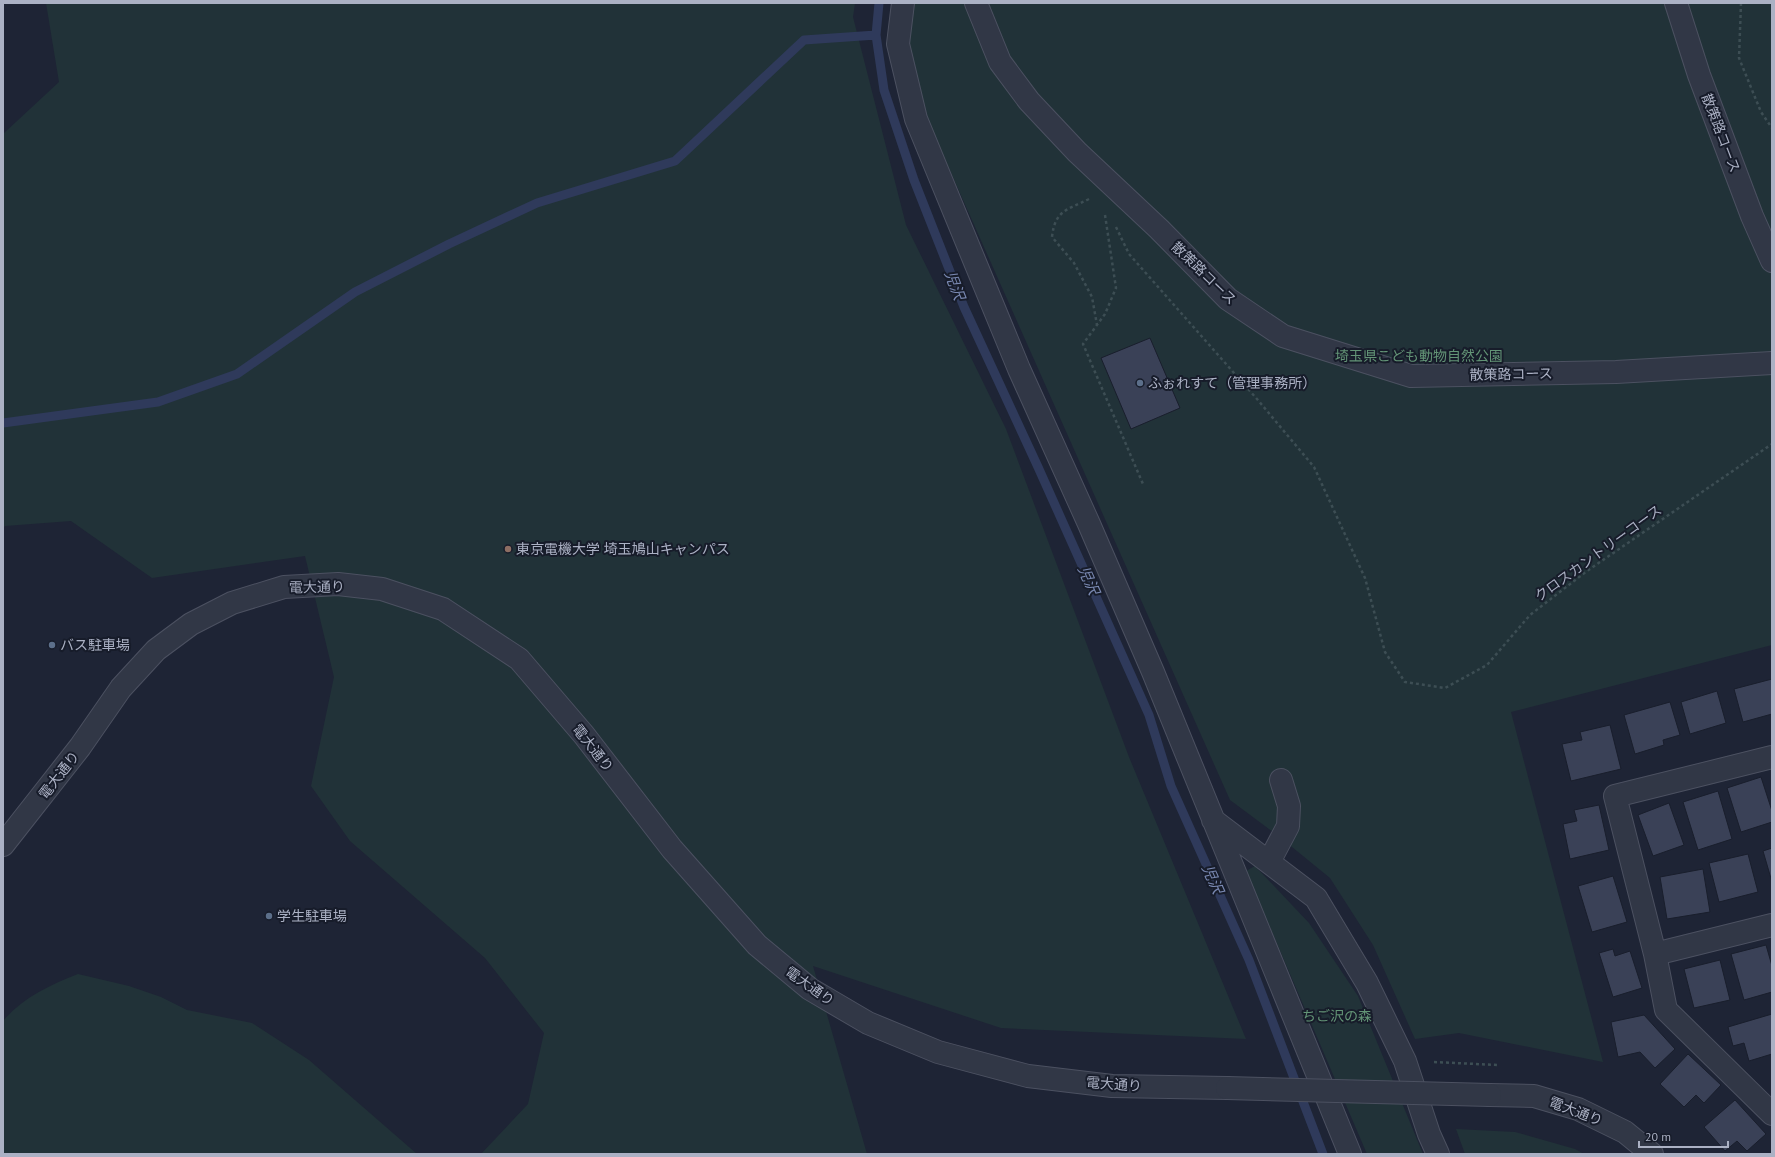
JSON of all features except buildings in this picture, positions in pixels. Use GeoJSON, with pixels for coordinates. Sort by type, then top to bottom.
{"type":"FeatureCollection","features":[{"type":"Feature","properties":{"kind":"street"},"geometry":{"type":"LineString","coordinates":[[903,3],[898,44],[916,119],[1016,362],[1090,524],[1153,672],[1350,1154]]}},
{"type":"Feature","properties":{"kind":"street","name":"散策路コース"},"geometry":{"type":"LineString","coordinates":[[976,3],[1000,62],[1029,101],[1077,152],[1116,188],[1228,299],[1283,336],[1411,376],[1616,372],[1772,363]]}},
{"type":"Feature","properties":{"kind":"street","name":"散策路コース"},"geometry":{"type":"LineString","coordinates":[[1676,3],[1699,75],[1752,216],[1772,261]]}},
{"type":"Feature","properties":{"kind":"street","name":"電大通り"},"geometry":{"type":"LineString","coordinates":[[3,845],[80,747],[122,688],[156,650],[191,624],[232,603],[284,587],[338,584],[382,589],[443,609],[519,659],[584,735],[672,849],[757,945],[810,989],[861,1019],[938,1052],[1028,1076],[1112,1086],[1534,1096],[1578,1109],[1625,1132],[1652,1154]]}},
{"type":"Feature","properties":{"kind":"street"},"geometry":{"type":"LineString","coordinates":[[1772,757],[1615,796],[1655,954],[1666,1010],[1764,1094],[1772,1114]]}},
{"type":"Feature","properties":{"kind":"street"},"geometry":{"type":"LineString","coordinates":[[1269,862],[1288,826],[1288,806],[1281,780]]}},
{"type":"Feature","properties":{"kind":"street"},"geometry":{"type":"LineString","coordinates":[[1213,820],[1316,898],[1367,983],[1405,1061],[1429,1134],[1438,1154]]}},
{"type":"Feature","properties":{"kind":"street"},"geometry":{"type":"LineString","coordinates":[[1655,954],[1772,925]]}},
{"type":"Feature","properties":{"kind":"path"},"geometry":{"type":"LineString","coordinates":[[1741,3],[1739,58],[1761,112],[1772,128]]}},
{"type":"Feature","properties":{"kind":"path"},"geometry":{"type":"LineString","coordinates":[[1097,326],[1092,297],[1074,263],[1052,237],[1054,223],[1063,212],[1116,188]]}},
{"type":"Feature","properties":{"kind":"path"},"geometry":{"type":"LineString","coordinates":[[1110,215],[1106,209],[1116,288],[1105,314],[1083,344],[1143,484]]}},
{"type":"Feature","properties":{"kind":"path","name":"クロスカントリーコース"},"geometry":{"type":"LineString","coordinates":[[1113,222],[1129,254],[1257,399],[1314,467],[1365,578],[1384,652],[1405,682],[1445,688],[1487,665],[1530,615],[1587,571],[1772,444]]}},
{"type":"Feature","properties":{"kind":"path"},"geometry":{"type":"LineString","coordinates":[[1405,1061],[1497,1064]]}},
{"type":"Feature","properties":{"kind":"green space","name":"東京電機大学 埼玉鳩山キャンパス"},"geometry":{"type":"Polygon","coordinates":[[[46,3],[855,3],[853,17],[906,225],[1006,429],[1129,757],[1246,1039],[1001,1028],[813,966],[867,1154],[481,1154],[528,1104],[544,1033],[485,958],[350,841],[311,786],[334,677],[305,556],[152,578],[71,521],[5,526],[3,528],[3,134],[59,82],[46,3]]]}},
{"type":"Feature","properties":{"kind":"green space","name":"埼玉県こども動物自然公園"},"geometry":{"type":"Polygon","coordinates":[[[912,3],[1772,3],[1772,645],[1511,712],[1603,1062],[1459,1033],[1415,1039],[1373,945],[1330,878],[1281,838],[1230,800],[915,92],[907,44],[912,3]]]}},
{"type":"Feature","properties":{"kind":"green space","name":"ちご沢の森"},"geometry":{"type":"Polygon","coordinates":[[[1255,866],[1309,923],[1358,996],[1423,1154],[1367,1154],[1246,871],[1255,866]]]}},
{"type":"Feature","properties":{"kind":"green space"},"geometry":{"type":"Polygon","coordinates":[[[78,974],[129,986],[161,997],[187,1010],[252,1023],[309,1060],[417,1154],[3,1154],[3,1021],[19,1006],[37,993],[78,974]]]}},
{"type":"Feature","properties":{"kind":"green space"},"geometry":{"type":"Polygon","coordinates":[[[1456,1129],[1515,1132],[1575,1149],[1584,1154],[1465,1154],[1456,1129]]]}},
{"type":"Feature","properties":{"kind":"waterway","name":"児沢"},"geometry":{"type":"LineString","coordinates":[[879,3],[876,35],[884,90],[914,180],[964,307],[1038,467],[1149,715],[1171,786],[1249,960],[1323,1154]]}},
{"type":"Feature","properties":{"kind":"waterway"},"geometry":{"type":"LineString","coordinates":[[3,423],[158,402],[237,374],[355,292],[449,244],[537,203],[675,161],[804,40],[876,35]]}},
{"type":"Feature","properties":{"kind":"place","name":"ふぉれすて（管理事務所）"},"geometry":{"type":"Point","coordinates":[1140,383]}},
{"type":"Feature","properties":{"kind":"place","name":"東京電機大学 埼玉鳩山キャンパス"},"geometry":{"type":"Point","coordinates":[508,549]}},
{"type":"Feature","properties":{"kind":"place","name":"バス駐車場"},"geometry":{"type":"Point","coordinates":[52,645]}},
{"type":"Feature","properties":{"kind":"place","name":"学生駐車場"},"geometry":{"type":"Point","coordinates":[269,916]}}]}
